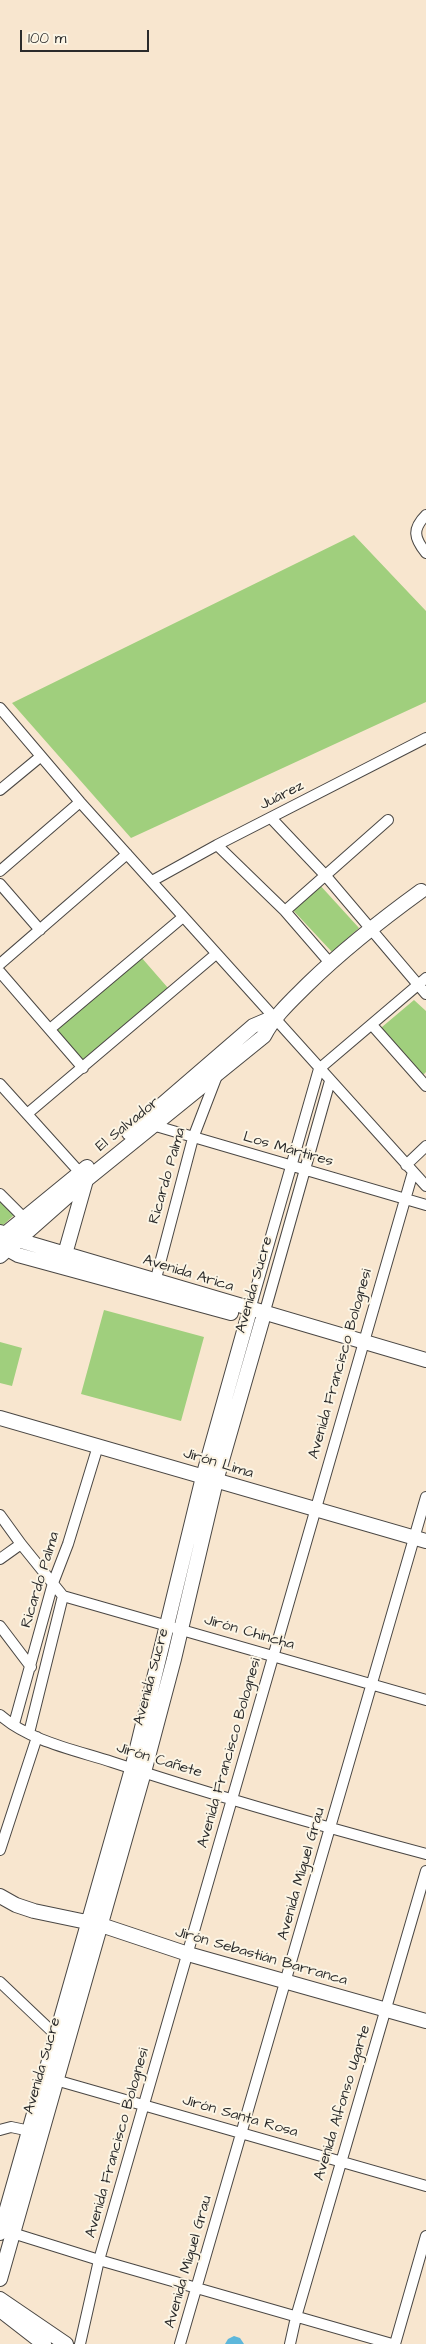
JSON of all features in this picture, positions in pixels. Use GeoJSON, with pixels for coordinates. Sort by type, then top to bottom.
{"type":"FeatureCollection","features":[{"type":"Feature","properties":{"kind":"street"},"geometry":{"type":"LineString","coordinates":[[426,515],[419,522],[414,533],[417,542],[426,553]]}},
{"type":"Feature","properties":{"kind":"street"},"geometry":{"type":"LineString","coordinates":[[0,708],[80,802],[426,1186]]}},
{"type":"Feature","properties":{"kind":"street","name":"Juárez"},"geometry":{"type":"LineString","coordinates":[[152,881],[217,844],[426,738]]}},
{"type":"Feature","properties":{"kind":"street"},"geometry":{"type":"LineString","coordinates":[[0,790],[40,757]]}},
{"type":"Feature","properties":{"kind":"street"},"geometry":{"type":"LineString","coordinates":[[0,871],[80,802]]}},
{"type":"Feature","properties":{"kind":"street"},"geometry":{"type":"LineString","coordinates":[[271,818],[325,875],[426,994]]}},
{"type":"Feature","properties":{"kind":"street"},"geometry":{"type":"LineString","coordinates":[[285,911],[388,820]]}},
{"type":"Feature","properties":{"kind":"street"},"geometry":{"type":"LineString","coordinates":[[217,844],[285,911],[330,963]]}},
{"type":"Feature","properties":{"kind":"street"},"geometry":{"type":"LineString","coordinates":[[0,964],[127,854]]}},
{"type":"Feature","properties":{"kind":"street"},"geometry":{"type":"LineString","coordinates":[[0,884],[40,930]]}},
{"type":"Feature","properties":{"kind":"street","name":"El Salvador"},"geometry":{"type":"LineString","coordinates":[[4,1242],[148,1124],[264,1036],[274,1017],[330,963],[370,928],[421,891]]}},
{"type":"Feature","properties":{"kind":"street"},"geometry":{"type":"LineString","coordinates":[[50,1029],[183,917]]}},
{"type":"Feature","properties":{"kind":"street"},"geometry":{"type":"LineString","coordinates":[[27,1114],[216,954]]}},
{"type":"Feature","properties":{"kind":"street"},"geometry":{"type":"LineString","coordinates":[[0,972],[83,1068]]}},
{"type":"Feature","properties":{"kind":"street"},"geometry":{"type":"LineString","coordinates":[[319,1069],[426,978]]}},
{"type":"Feature","properties":{"kind":"street","name":"El Salvador"},"geometry":{"type":"LineString","coordinates":[[148,1124],[253,1026],[274,1017]]}},
{"type":"Feature","properties":{"kind":"street"},"geometry":{"type":"LineString","coordinates":[[372,1025],[426,1086]]}},
{"type":"Feature","properties":{"kind":"street","name":"Avenida Sucre"},"geometry":{"type":"LineString","coordinates":[[138,1770],[166,1626],[203,1476],[319,1069]]}},
{"type":"Feature","properties":{"kind":"street","name":"Ricardo Palma"},"geometry":{"type":"LineString","coordinates":[[154,1286],[194,1138],[220,1070]]}},
{"type":"Feature","properties":{"kind":"street","name":"Avenida Sucre"},"geometry":{"type":"LineString","coordinates":[[0,2279],[4,2231],[51,2079],[138,1770],[182,1630],[216,1481],[330,1081]]}},
{"type":"Feature","properties":{"kind":"street"},"geometry":{"type":"LineString","coordinates":[[0,1084],[83,1176],[64,1254]]}},
{"type":"Feature","properties":{"kind":"street","name":"Los Mártires"},"geometry":{"type":"LineString","coordinates":[[148,1124],[290,1167],[426,1205]]}},
{"type":"Feature","properties":{"kind":"street"},"geometry":{"type":"LineString","coordinates":[[410,1168],[426,1146]]}},
{"type":"Feature","properties":{"kind":"street","name":"Avenida Francisco Bolognesi"},"geometry":{"type":"LineString","coordinates":[[80,2344],[99,2260],[145,2106],[314,1510],[405,1199],[410,1168]]}},
{"type":"Feature","properties":{"kind":"street"},"geometry":{"type":"LineString","coordinates":[[0,1194],[28,1223]]}},
{"type":"Feature","properties":{"kind":"street","name":"Avenida Arica"},"geometry":{"type":"LineString","coordinates":[[4,1242],[362,1346],[426,1369]]}},
{"type":"Feature","properties":{"kind":"street","name":"Avenida Arica"},"geometry":{"type":"LineString","coordinates":[[4,1242],[64,1254],[154,1286]]}},
{"type":"Feature","properties":{"kind":"street","name":"Avenida Arica"},"geometry":{"type":"LineString","coordinates":[[362,1346],[426,1360]]}},
{"type":"Feature","properties":{"kind":"street","name":"Jirón Lima"},"geometry":{"type":"LineString","coordinates":[[0,1418],[420,1540]]}},
{"type":"Feature","properties":{"kind":"street","name":"Ricardo Palma"},"geometry":{"type":"LineString","coordinates":[[14,1724],[53,1583],[68,1544],[98,1446]]}},
{"type":"Feature","properties":{"kind":"street","name":"Avenida Miguel Grau"},"geometry":{"type":"LineString","coordinates":[[180,2344],[330,1828],[373,1685],[420,1540],[426,1497]]}},
{"type":"Feature","properties":{"kind":"street"},"geometry":{"type":"LineString","coordinates":[[0,1515],[20,1544],[63,1596]]}},
{"type":"Feature","properties":{"kind":"street"},"geometry":{"type":"LineString","coordinates":[[0,1559],[20,1544]]}},
{"type":"Feature","properties":{"kind":"street","name":"Ricardo Palma"},"geometry":{"type":"LineString","coordinates":[[0,1850],[33,1735],[63,1596]]}},
{"type":"Feature","properties":{"kind":"street","name":"Jirón Chincha"},"geometry":{"type":"LineString","coordinates":[[63,1596],[426,1700]]}},
{"type":"Feature","properties":{"kind":"street"},"geometry":{"type":"LineString","coordinates":[[0,1626],[31,1667]]}},
{"type":"Feature","properties":{"kind":"street","name":"Jirón Cañete"},"geometry":{"type":"LineString","coordinates":[[1,1719],[33,1735],[138,1770],[330,1828],[426,1854]]}},
{"type":"Feature","properties":{"kind":"street","name":"Avenida Alfonso Ugarte"},"geometry":{"type":"LineString","coordinates":[[290,2344],[296,2317],[426,1871]]}},
{"type":"Feature","properties":{"kind":"street","name":"Jirón Sebastián Barranca"},"geometry":{"type":"LineString","coordinates":[[0,1896],[16,1905],[34,1911],[94,1923],[188,1954],[426,2021]]}},
{"type":"Feature","properties":{"kind":"street"},"geometry":{"type":"LineString","coordinates":[[0,1982],[4,1994],[61,2040]]}},
{"type":"Feature","properties":{"kind":"street","name":"Jirón Santa Rosa"},"geometry":{"type":"LineString","coordinates":[[51,2079],[426,2186]]}},
{"type":"Feature","properties":{"kind":"street"},"geometry":{"type":"LineString","coordinates":[[0,2130],[11,2127],[35,2132]]}},
{"type":"Feature","properties":{"kind":"street"},"geometry":{"type":"LineString","coordinates":[[4,2231],[393,2344],[426,2236]]}},
{"type":"Feature","properties":{"kind":"street"},"geometry":{"type":"LineString","coordinates":[[0,2298],[66,2344]]}},
{"type":"Feature","properties":{"kind":"street"},"geometry":{"type":"LineString","coordinates":[[0,2310],[44,2344]]}},
{"type":"Feature","properties":{"kind":"green space"},"geometry":{"type":"Polygon","coordinates":[[[354,535],[426,611],[426,702],[131,838],[12,703],[354,535]]]}},
{"type":"Feature","properties":{"kind":"green space"},"geometry":{"type":"Polygon","coordinates":[[[318,883],[359,928],[332,952],[291,908],[318,883]]]}},
{"type":"Feature","properties":{"kind":"green space"},"geometry":{"type":"Polygon","coordinates":[[[141,957],[168,988],[83,1062],[55,1030],[141,957]]]}},
{"type":"Feature","properties":{"kind":"green space"},"geometry":{"type":"Polygon","coordinates":[[[414,1000],[426,1011],[426,1072],[422,1076],[381,1030],[382,1027],[414,1000]]]}},
{"type":"Feature","properties":{"kind":"green space"},"geometry":{"type":"Polygon","coordinates":[[[0,1200],[14,1215],[0,1228],[0,1200]]]}},
{"type":"Feature","properties":{"kind":"green space"},"geometry":{"type":"Polygon","coordinates":[[[104,1310],[204,1337],[181,1421],[81,1394],[104,1310]]]}},
{"type":"Feature","properties":{"kind":"green space"},"geometry":{"type":"Polygon","coordinates":[[[0,1342],[22,1348],[12,1386],[0,1383],[0,1342]]]}},
{"type":"Feature","properties":{"kind":"water"},"geometry":{"type":"Polygon","coordinates":[[[234,2336],[240,2338],[244,2344],[225,2344],[228,2339],[234,2336]]]}}]}
